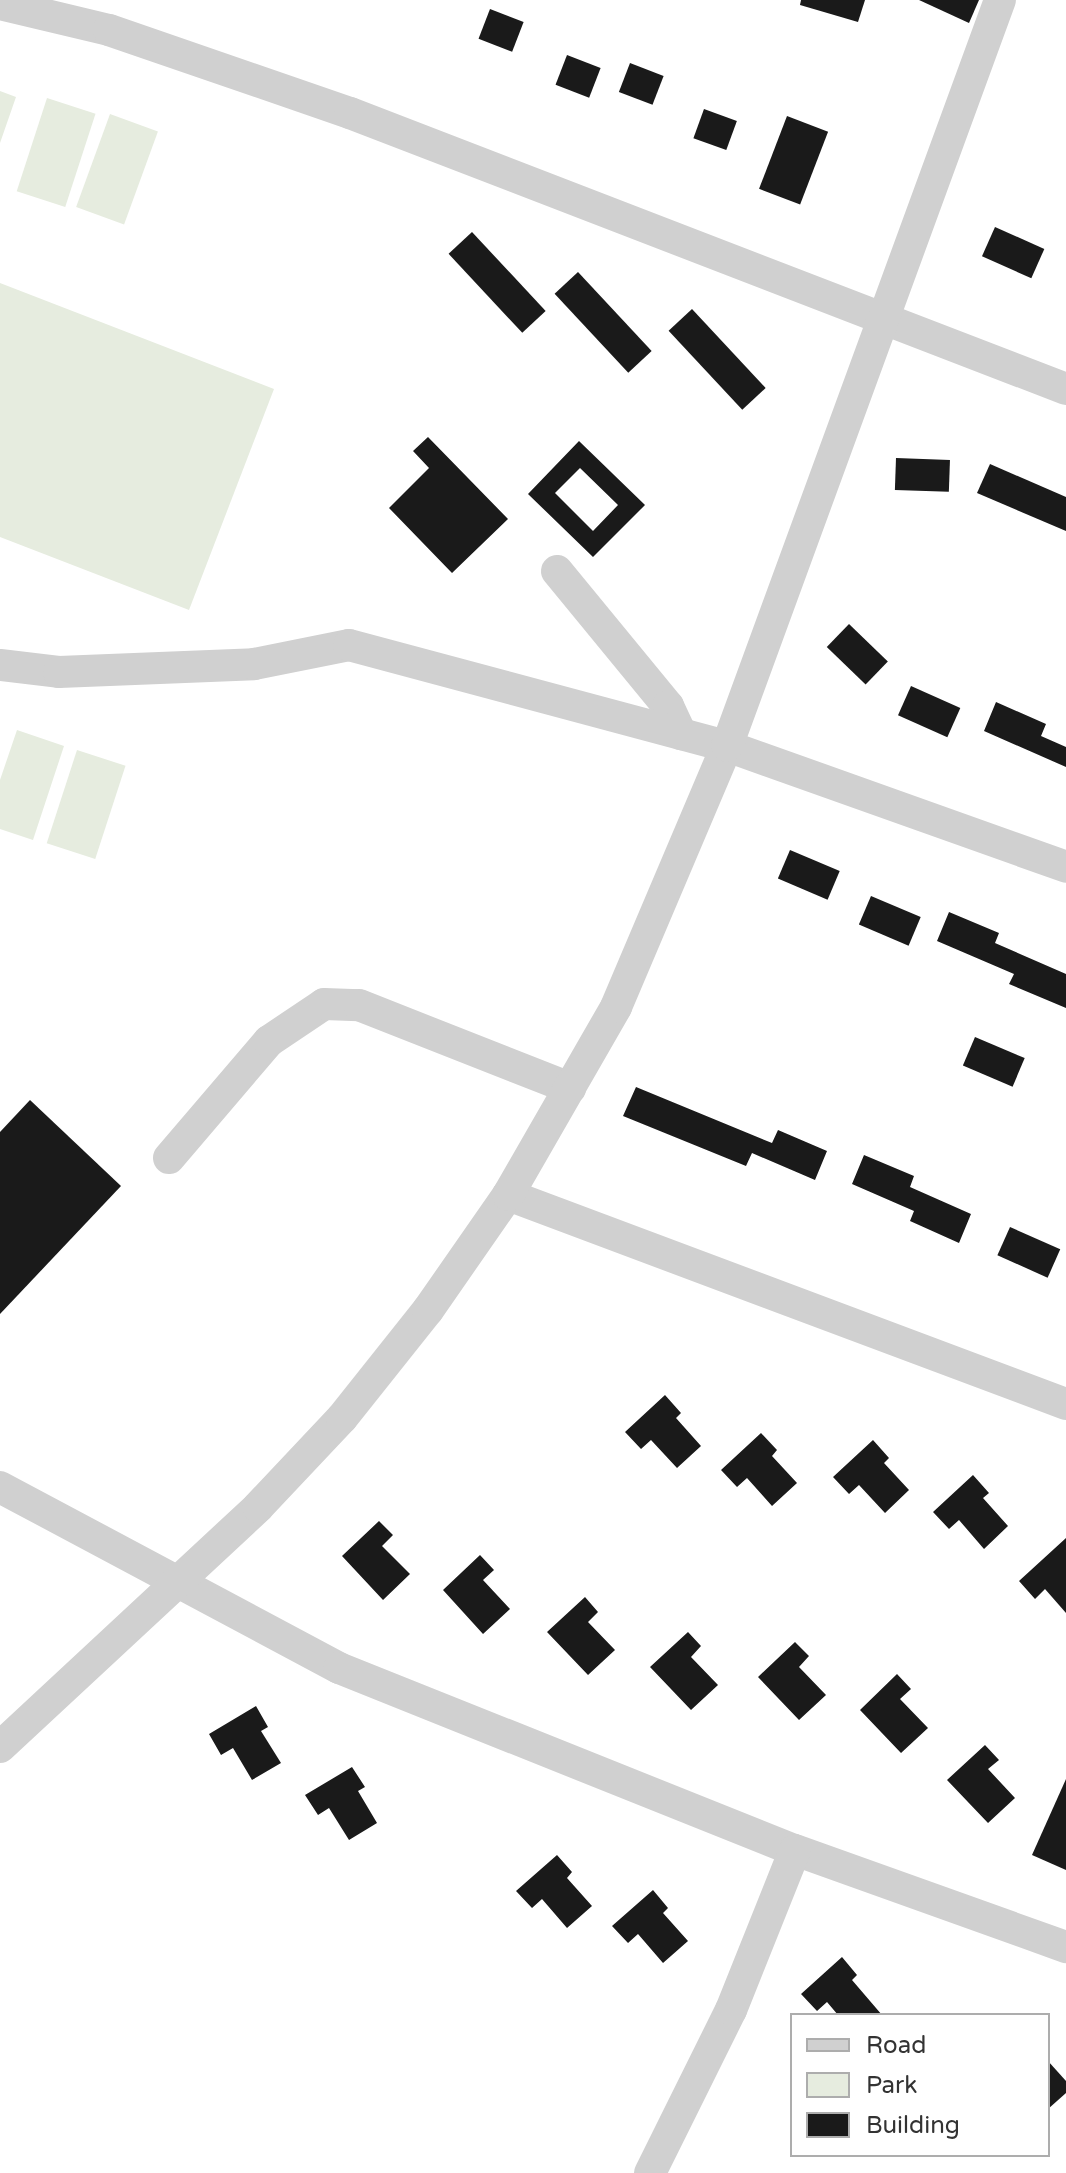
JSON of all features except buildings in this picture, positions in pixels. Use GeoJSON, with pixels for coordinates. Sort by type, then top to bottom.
{"type":"FeatureCollection","features":[{"type":"Feature","properties":{"kind":"street"},"geometry":{"type":"LineString","coordinates":[[0,1747],[177,1583],[342,1418],[428,1310],[508,1195],[570,1088],[616,1007],[727,746],[885,322],[1000,0]]}},
{"type":"Feature","properties":{"kind":"street"},"geometry":{"type":"LineString","coordinates":[[0,4],[109,30],[350,113],[885,322],[1066,389]]}},
{"type":"Feature","properties":{"kind":"street"},"geometry":{"type":"LineString","coordinates":[[557,571],[668,706],[681,734]]}},
{"type":"Feature","properties":{"kind":"street"},"geometry":{"type":"LineString","coordinates":[[0,665],[59,672],[254,664],[349,645],[727,746],[1066,867]]}},
{"type":"Feature","properties":{"kind":"street"},"geometry":{"type":"LineString","coordinates":[[169,1158],[269,1041],[324,1004],[359,1005],[570,1088]]}},
{"type":"Feature","properties":{"kind":"street"},"geometry":{"type":"LineString","coordinates":[[508,1195],[1066,1404]]}},
{"type":"Feature","properties":{"kind":"street"},"geometry":{"type":"LineString","coordinates":[[0,1487],[353,1674],[795,1850],[1066,1947]]}},
{"type":"Feature","properties":{"kind":"street"},"geometry":{"type":"LineString","coordinates":[[650,2173],[731,2010],[795,1850]]}},
{"type":"Feature","properties":{"kind":"green space"},"geometry":{"type":"Polygon","coordinates":[[[0,91],[16,97],[0,143],[0,91]]]}},
{"type":"Feature","properties":{"kind":"green space"},"geometry":{"type":"Polygon","coordinates":[[[47,98],[96,114],[65,207],[17,191],[47,98]]]}},
{"type":"Feature","properties":{"kind":"green space"},"geometry":{"type":"Polygon","coordinates":[[[110,114],[158,131],[124,224],[76,207],[110,114]]]}},
{"type":"Feature","properties":{"kind":"green space"},"geometry":{"type":"Polygon","coordinates":[[[0,283],[274,389],[189,610],[0,537],[0,283]]]}},
{"type":"Feature","properties":{"kind":"green space"},"geometry":{"type":"Polygon","coordinates":[[[17,730],[64,746],[33,840],[0,829],[0,780],[17,730]]]}},
{"type":"Feature","properties":{"kind":"green space"},"geometry":{"type":"Polygon","coordinates":[[[77,750],[126,766],[95,859],[47,843],[77,750]]]}}]}
